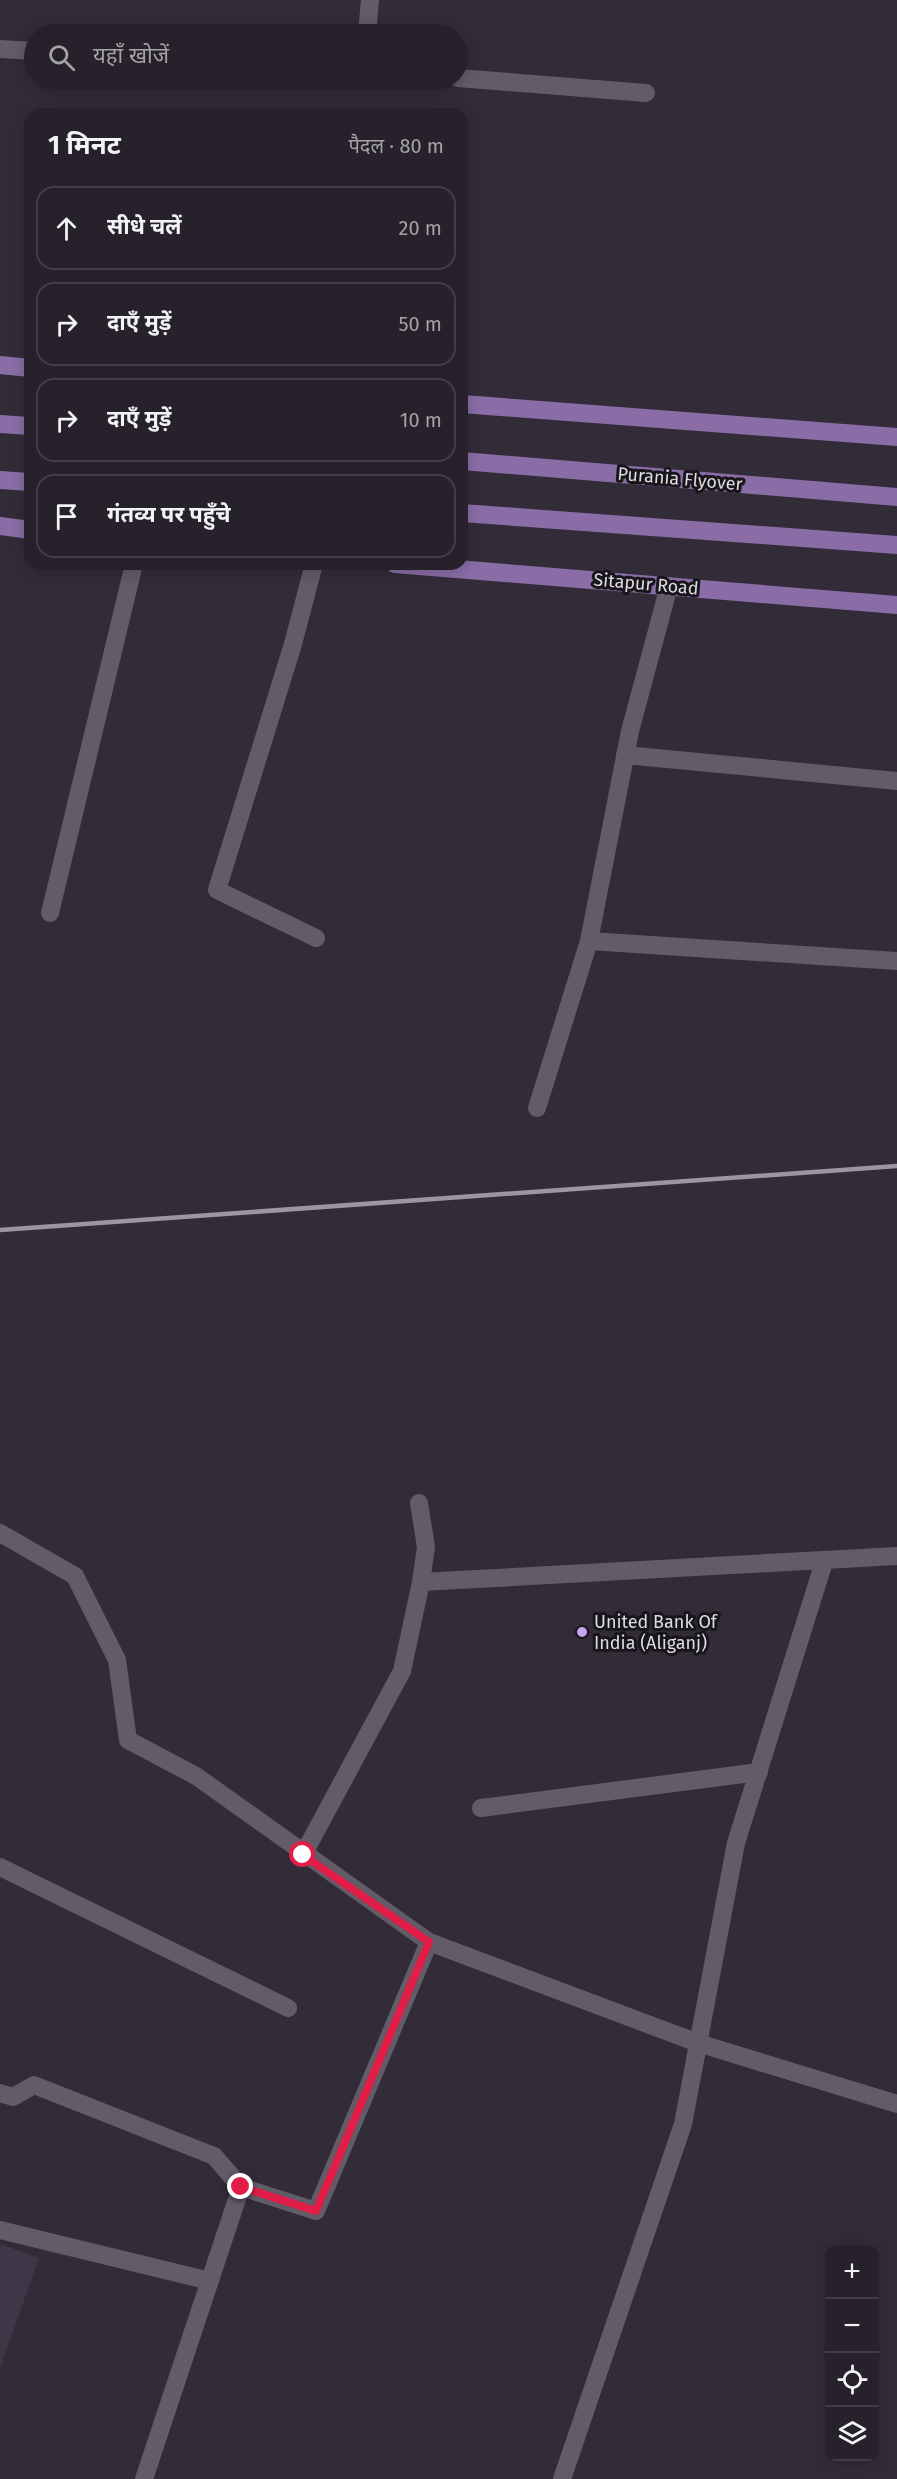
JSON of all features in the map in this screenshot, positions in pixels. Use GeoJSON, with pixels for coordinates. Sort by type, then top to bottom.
{"type":"FeatureCollection","features":[{"type":"Feature","properties":{"kind":"main road"},"geometry":{"type":"LineString","coordinates":[[0,365],[24,367]]}},
{"type":"Feature","properties":{"kind":"main road"},"geometry":{"type":"LineString","coordinates":[[468,404],[897,437]]}},
{"type":"Feature","properties":{"kind":"main road"},"geometry":{"type":"LineString","coordinates":[[0,424],[24,426]]}},
{"type":"Feature","properties":{"kind":"main road","name":"Purania Flyover"},"geometry":{"type":"LineString","coordinates":[[468,461],[897,497]]}},
{"type":"Feature","properties":{"kind":"main road"},"geometry":{"type":"LineString","coordinates":[[0,480],[24,482]]}},
{"type":"Feature","properties":{"kind":"main road"},"geometry":{"type":"LineString","coordinates":[[468,513],[897,545]]}},
{"type":"Feature","properties":{"kind":"main road"},"geometry":{"type":"LineString","coordinates":[[0,526],[24,529]]}},
{"type":"Feature","properties":{"kind":"main road","name":"Sitapur Road"},"geometry":{"type":"LineString","coordinates":[[468,570],[897,605]]}},
{"type":"Feature","properties":{"kind":"street"},"geometry":{"type":"LineString","coordinates":[[368,24],[370,0]]}},
{"type":"Feature","properties":{"kind":"street"},"geometry":{"type":"LineString","coordinates":[[0,49],[24,50]]}},
{"type":"Feature","properties":{"kind":"street"},"geometry":{"type":"LineString","coordinates":[[468,79],[646,93]]}},
{"type":"Feature","properties":{"kind":"street"},"geometry":{"type":"LineString","coordinates":[[50,913],[133,570]]}},
{"type":"Feature","properties":{"kind":"street"},"geometry":{"type":"LineString","coordinates":[[312,570],[217,890],[316,938]]}},
{"type":"Feature","properties":{"kind":"street"},"geometry":{"type":"LineString","coordinates":[[537,1108],[589,941],[625,756],[669,586]]}},
{"type":"Feature","properties":{"kind":"street"},"geometry":{"type":"LineString","coordinates":[[625,756],[897,781]]}},
{"type":"Feature","properties":{"kind":"street"},"geometry":{"type":"LineString","coordinates":[[589,941],[897,961]]}},
{"type":"Feature","properties":{"kind":"street"},"geometry":{"type":"LineString","coordinates":[[303,1855],[402,1671],[426,1547],[419,1503]]}},
{"type":"Feature","properties":{"kind":"street"},"geometry":{"type":"LineString","coordinates":[[0,1533],[75,1576],[117,1660],[129,1740],[196,1776],[303,1855],[429,1942],[698,2043],[897,2104]]}},
{"type":"Feature","properties":{"kind":"street"},"geometry":{"type":"LineString","coordinates":[[421,1582],[824,1562],[897,1556]]}},
{"type":"Feature","properties":{"kind":"street"},"geometry":{"type":"LineString","coordinates":[[562,2479],[683,2124],[736,1843],[824,1562]]}},
{"type":"Feature","properties":{"kind":"street"},"geometry":{"type":"LineString","coordinates":[[481,1809],[759,1772]]}},
{"type":"Feature","properties":{"kind":"street"},"geometry":{"type":"LineString","coordinates":[[0,1867],[288,2008]]}},
{"type":"Feature","properties":{"kind":"street"},"geometry":{"type":"LineString","coordinates":[[0,2092],[13,2097],[34,2085],[214,2156],[241,2187],[316,2211],[429,1942]]}},
{"type":"Feature","properties":{"kind":"street"},"geometry":{"type":"LineString","coordinates":[[144,2479],[241,2187]]}},
{"type":"Feature","properties":{"kind":"street"},"geometry":{"type":"LineString","coordinates":[[0,2230],[210,2281]]}},
{"type":"Feature","properties":{"kind":"shaded area"},"geometry":{"type":"Polygon","coordinates":[[[0,2244],[39,2258],[0,2368],[0,2244]]]}},
{"type":"Feature","properties":{"kind":"railway"},"geometry":{"type":"LineString","coordinates":[[0,1230],[897,1166]]}},
{"type":"Feature","properties":{"kind":"place","name":"United Bank Of India (Aliganj)"},"geometry":{"type":"Point","coordinates":[582,1632]}},
{"type":"Feature","properties":{"kind":"route"},"geometry":{"type":"LineString","coordinates":[[241,2187],[316,2211],[429,1942],[303,1855]]}}]}
